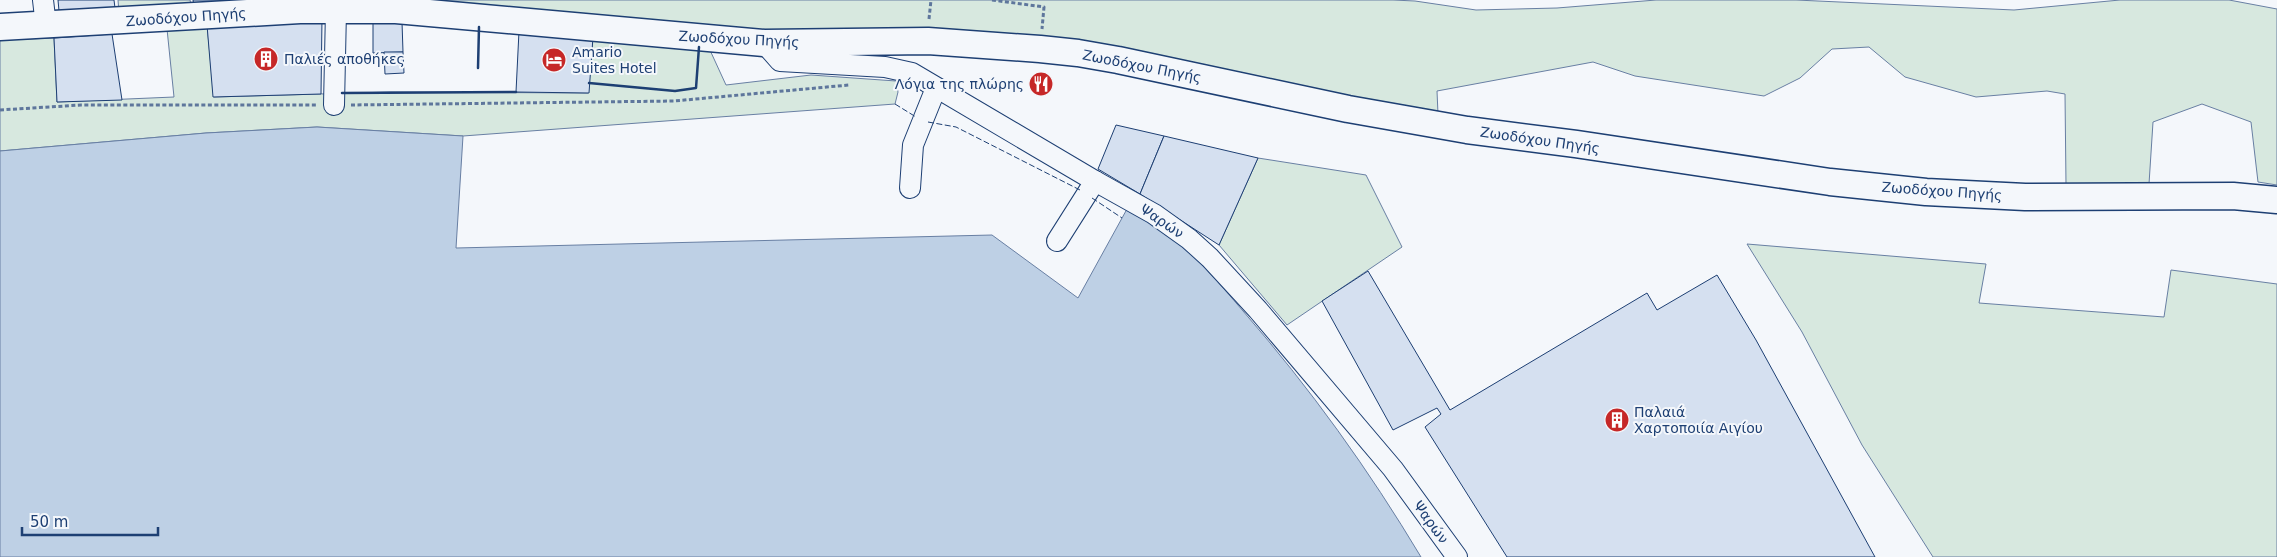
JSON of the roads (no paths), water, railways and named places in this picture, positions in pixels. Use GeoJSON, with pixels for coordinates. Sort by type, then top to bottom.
{"type":"FeatureCollection","features":[{"type":"Feature","properties":{"kind":"main road","name":"Ζωοδόχου Πηγής"},"geometry":{"type":"LineString","coordinates":[[0,27],[46,26],[300,10],[336,10],[438,13],[764,43],[928,41],[1078,53],[1348,109],[1468,130],[1830,182],[1926,192],[2025,197],[2233,196],[2277,200]]}},
{"type":"Feature","properties":{"kind":"street"},"geometry":{"type":"LineString","coordinates":[[43,0],[46,26]]}},
{"type":"Feature","properties":{"kind":"street"},"geometry":{"type":"LineString","coordinates":[[334,105],[336,10]]}},
{"type":"Feature","properties":{"kind":"street","name":"Ψαρών"},"geometry":{"type":"LineString","coordinates":[[764,43],[780,61],[885,67],[912,73],[1094,182],[1154,214],[1189,239],[1210,258],[1258,310],[1392,469],[1456,557]]}},
{"type":"Feature","properties":{"kind":"street"},"geometry":{"type":"LineString","coordinates":[[910,188],[914,145],[936,88]]}},
{"type":"Feature","properties":{"kind":"street"},"geometry":{"type":"LineString","coordinates":[[1057,241],[1094,182]]}},
{"type":"Feature","properties":{"kind":"water"},"geometry":{"type":"Polygon","coordinates":[[[317,127],[463,136],[456,248],[992,235],[1078,298],[1127,209],[1161,229],[1197,259],[1268,340],[1338,430],[1381,493],[1421,557],[0,557],[0,151],[206,133],[317,127]]]}},
{"type":"Feature","properties":{"kind":"place","name":"Παλιές αποθήκες"},"geometry":{"type":"Point","coordinates":[266,59]}},
{"type":"Feature","properties":{"kind":"place","name":"Amario Suites Hotel"},"geometry":{"type":"Point","coordinates":[554,60]}},
{"type":"Feature","properties":{"kind":"place","name":"Λόγια της πλώρης"},"geometry":{"type":"Point","coordinates":[1041,84]}},
{"type":"Feature","properties":{"kind":"place","name":"Παλαιά Χαρτοποιία Αιγίου"},"geometry":{"type":"Point","coordinates":[1617,420]}}]}
